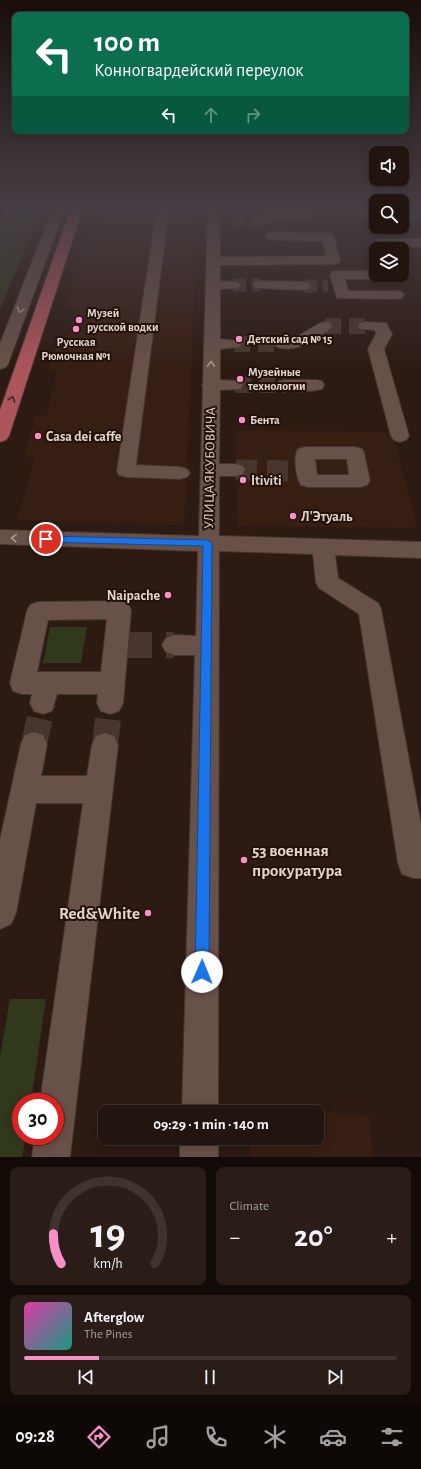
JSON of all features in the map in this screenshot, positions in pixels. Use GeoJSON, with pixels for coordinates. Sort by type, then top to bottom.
{"type":"FeatureCollection","features":[{"type":"Feature","properties":{"kind":"main road"},"geometry":{"type":"LineString","coordinates":[[0,436],[59,262]]}},
{"type":"Feature","properties":{"kind":"street"},"geometry":{"type":"LineString","coordinates":[[0,364],[39,262]]}},
{"type":"Feature","properties":{"kind":"street"},"geometry":{"type":"LineString","coordinates":[[155,262],[126,472],[182,473],[236,470]]}},
{"type":"Feature","properties":{"kind":"street","name":"УЛИЦА ЯКУБОВИЧА"},"geometry":{"type":"LineString","coordinates":[[200,1105],[207,543],[213,262]]}},
{"type":"Feature","properties":{"kind":"street"},"geometry":{"type":"LineString","coordinates":[[369,275],[337,275],[334,286],[342,295],[397,295]]}},
{"type":"Feature","properties":{"kind":"street"},"geometry":{"type":"LineString","coordinates":[[213,285],[233,285]]}},
{"type":"Feature","properties":{"kind":"street"},"geometry":{"type":"LineString","coordinates":[[260,285],[304,286]]}},
{"type":"Feature","properties":{"kind":"street"},"geometry":{"type":"LineString","coordinates":[[282,344],[296,344],[325,326]]}},
{"type":"Feature","properties":{"kind":"street"},"geometry":{"type":"LineString","coordinates":[[365,326],[381,326],[384,334],[376,349],[400,436]]}},
{"type":"Feature","properties":{"kind":"street"},"geometry":{"type":"LineString","coordinates":[[211,344],[234,344]]}},
{"type":"Feature","properties":{"kind":"street"},"geometry":{"type":"LineString","coordinates":[[210,385],[235,385]]}},
{"type":"Feature","properties":{"kind":"street"},"geometry":{"type":"LineString","coordinates":[[285,385],[316,385]]}},
{"type":"Feature","properties":{"kind":"street"},"geometry":{"type":"LineString","coordinates":[[0,537],[421,550]]}},
{"type":"Feature","properties":{"kind":"street"},"geometry":{"type":"LineString","coordinates":[[323,547],[327,582],[370,609],[413,863],[421,863]]}},
{"type":"Feature","properties":{"kind":"street"},"geometry":{"type":"LineString","coordinates":[[120,610],[121,645],[111,693],[45,693],[22,683],[38,611],[120,610]]}},
{"type":"Feature","properties":{"kind":"street"},"geometry":{"type":"LineString","coordinates":[[174,645],[206,646]]}},
{"type":"Feature","properties":{"kind":"street"},"geometry":{"type":"LineString","coordinates":[[0,912],[34,744]]}},
{"type":"Feature","properties":{"kind":"street"},"geometry":{"type":"LineString","coordinates":[[60,1093],[105,745]]}},
{"type":"Feature","properties":{"kind":"street"},"geometry":{"type":"LineString","coordinates":[[25,789],[99,790]]}},
{"type":"Feature","properties":{"kind":"street"},"geometry":{"type":"LineString","coordinates":[[51,1157],[53,1145]]}},
{"type":"Feature","properties":{"kind":"street"},"geometry":{"type":"LineString","coordinates":[[199,1145],[199,1157]]}},
{"type":"Feature","properties":{"kind":"path"},"geometry":{"type":"LineString","coordinates":[[0,264],[16,264]]}},
{"type":"Feature","properties":{"kind":"shaded area"},"geometry":{"type":"Polygon","coordinates":[[[80,262],[196,262],[184,525],[17,520],[35,457],[24,457],[35,416],[46,415],[57,372],[48,371],[57,342],[66,342],[75,308],[67,308],[80,262]]]}},
{"type":"Feature","properties":{"kind":"shaded area"},"geometry":{"type":"Polygon","coordinates":[[[236,430],[392,432],[417,528],[237,526],[236,430]]]}},
{"type":"Feature","properties":{"kind":"shaded area"},"geometry":{"type":"Polygon","coordinates":[[[324,1112],[369,1116],[373,1157],[251,1157],[251,1145],[324,1145],[324,1112]]]}},
{"type":"Feature","properties":{"kind":"green space"},"geometry":{"type":"Polygon","coordinates":[[[0,262],[20,262],[0,309],[0,262]]]}},
{"type":"Feature","properties":{"kind":"green space"},"geometry":{"type":"Polygon","coordinates":[[[50,627],[87,627],[81,663],[43,663],[50,627]]]}},
{"type":"Feature","properties":{"kind":"green space"},"geometry":{"type":"Polygon","coordinates":[[[10,999],[46,999],[32,1093],[12,1093],[12,1145],[24,1145],[22,1157],[0,1157],[0,1056],[10,999]]]}},
{"type":"Feature","properties":{"kind":"tunnel"},"geometry":{"type":"LineString","coordinates":[[233,285],[260,285]]}},
{"type":"Feature","properties":{"kind":"tunnel"},"geometry":{"type":"LineString","coordinates":[[304,286],[328,286]]}},
{"type":"Feature","properties":{"kind":"tunnel"},"geometry":{"type":"LineString","coordinates":[[325,326],[365,326]]}},
{"type":"Feature","properties":{"kind":"tunnel"},"geometry":{"type":"LineString","coordinates":[[234,344],[282,344]]}},
{"type":"Feature","properties":{"kind":"tunnel"},"geometry":{"type":"LineString","coordinates":[[235,385],[285,385]]}},
{"type":"Feature","properties":{"kind":"tunnel"},"geometry":{"type":"LineString","coordinates":[[236,470],[295,471]]}},
{"type":"Feature","properties":{"kind":"tunnel"},"geometry":{"type":"LineString","coordinates":[[126,645],[174,645]]}},
{"type":"Feature","properties":{"kind":"tunnel"},"geometry":{"type":"LineString","coordinates":[[34,744],[43,703]]}},
{"type":"Feature","properties":{"kind":"tunnel"},"geometry":{"type":"LineString","coordinates":[[105,745],[110,703]]}},
{"type":"Feature","properties":{"kind":"place","name":"Музей русской водки"},"geometry":{"type":"Point","coordinates":[79,320]}},
{"type":"Feature","properties":{"kind":"place","name":"Русская Рюмочная №1"},"geometry":{"type":"Point","coordinates":[76,329]}},
{"type":"Feature","properties":{"kind":"place","name":"Детский сад № 15"},"geometry":{"type":"Point","coordinates":[239,339]}},
{"type":"Feature","properties":{"kind":"place","name":"Музейные технологии"},"geometry":{"type":"Point","coordinates":[240,379]}},
{"type":"Feature","properties":{"kind":"place","name":"Бента"},"geometry":{"type":"Point","coordinates":[242,420]}},
{"type":"Feature","properties":{"kind":"place","name":"Casa dei caffe"},"geometry":{"type":"Point","coordinates":[38,436]}},
{"type":"Feature","properties":{"kind":"place","name":"Itiviti"},"geometry":{"type":"Point","coordinates":[243,480]}},
{"type":"Feature","properties":{"kind":"place","name":"Л'Этуаль"},"geometry":{"type":"Point","coordinates":[293,516]}},
{"type":"Feature","properties":{"kind":"place","name":"Naipache"},"geometry":{"type":"Point","coordinates":[168,595]}},
{"type":"Feature","properties":{"kind":"place","name":"53 военная прокуратура"},"geometry":{"type":"Point","coordinates":[244,860]}},
{"type":"Feature","properties":{"kind":"place","name":"Red&White"},"geometry":{"type":"Point","coordinates":[148,913]}},
{"type":"Feature","properties":{"kind":"route"},"geometry":{"type":"LineString","coordinates":[[46,539],[207,543],[202,972]]}}]}
